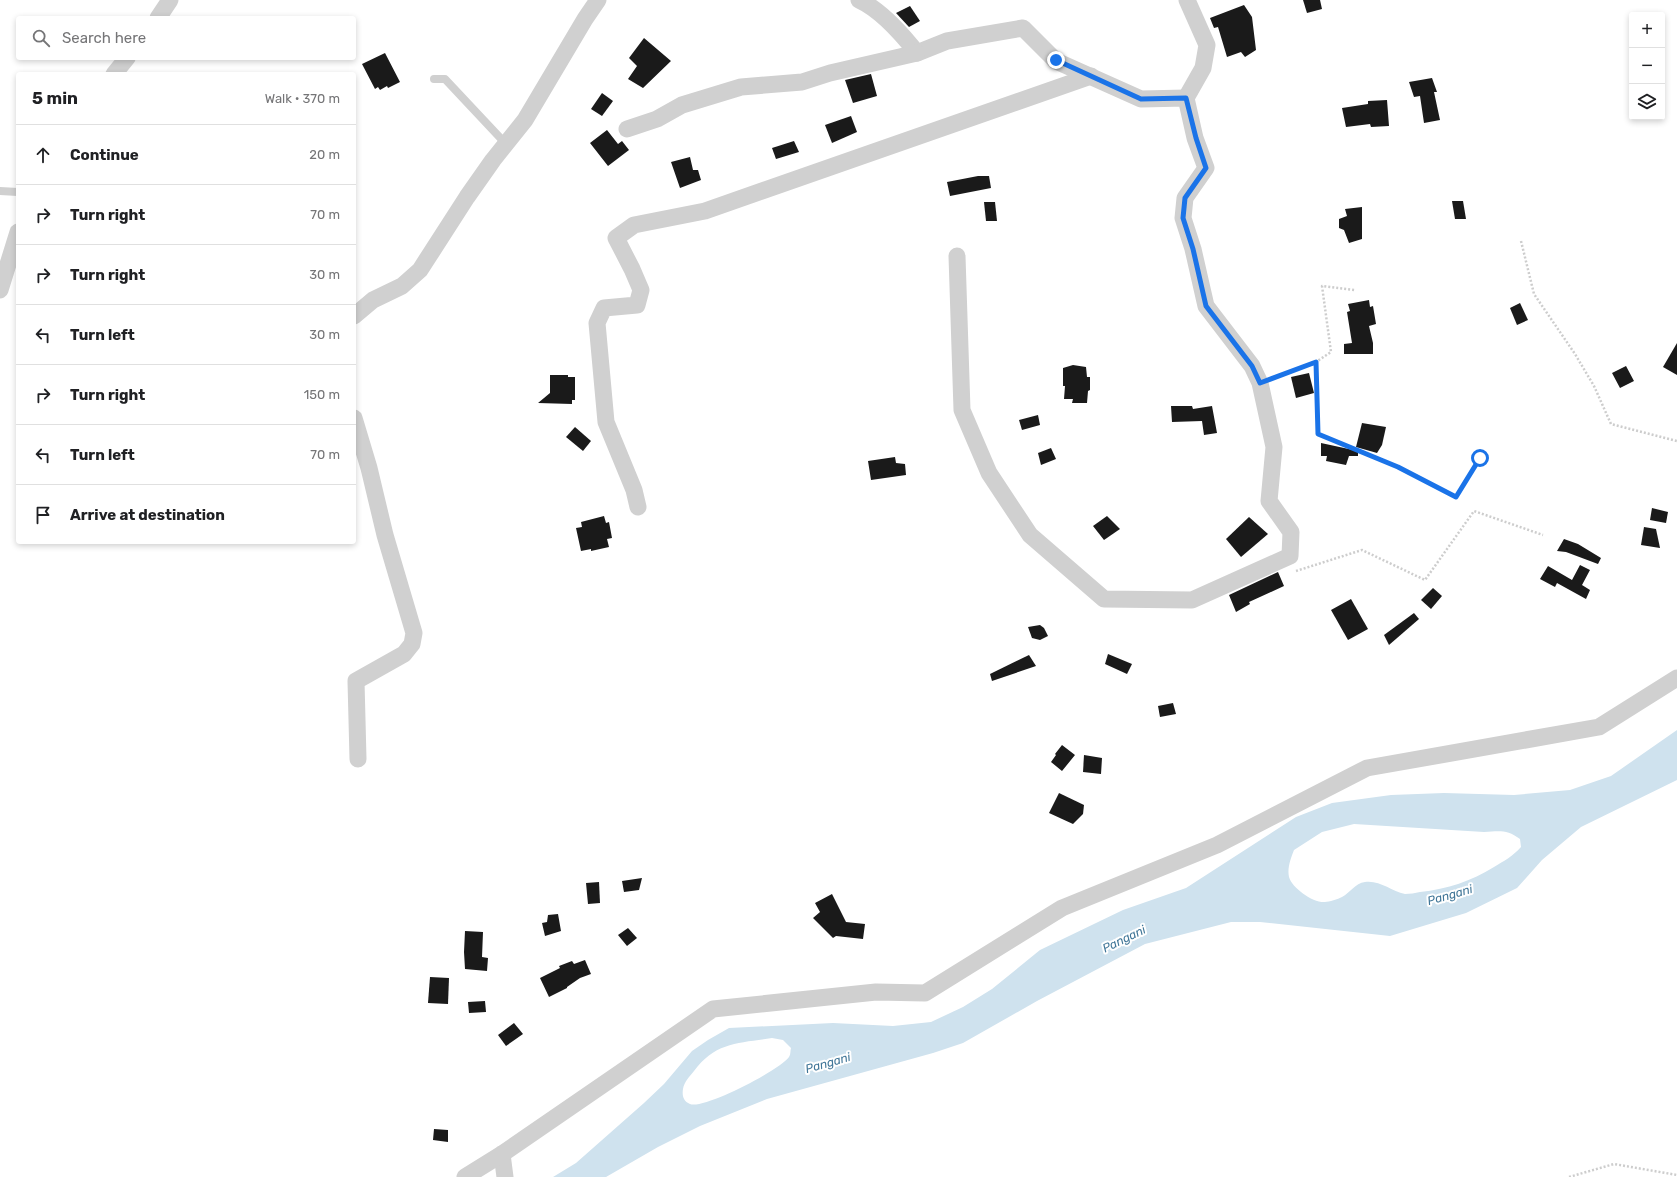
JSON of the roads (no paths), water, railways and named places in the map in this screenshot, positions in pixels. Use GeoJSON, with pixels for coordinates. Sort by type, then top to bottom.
{"type":"FeatureCollection","features":[{"type":"Feature","properties":{"kind":"street"},"geometry":{"type":"LineString","coordinates":[[159,16],[170,0]]}},
{"type":"Feature","properties":{"kind":"street"},"geometry":{"type":"LineString","coordinates":[[356,314],[373,300],[402,286],[420,270],[467,197],[525,120],[585,19],[598,0]]}},
{"type":"Feature","properties":{"kind":"street"},"geometry":{"type":"LineString","coordinates":[[859,0],[866,3],[901,32],[917,53]]}},
{"type":"Feature","properties":{"kind":"street"},"geometry":{"type":"LineString","coordinates":[[957,256],[962,410],[989,473],[1030,535],[1104,598],[1192,600],[1290,556],[1292,532],[1269,501],[1274,447],[1260,383],[1252,366],[1206,306],[1193,249],[1183,218],[1185,198],[1206,168],[1196,138],[1186,98],[1203,68],[1207,45],[1187,0]]}},
{"type":"Feature","properties":{"kind":"street"},"geometry":{"type":"LineString","coordinates":[[627,129],[657,119],[682,105],[741,87],[802,82],[830,73],[917,53],[947,41],[1023,28],[1056,60],[1141,99],[1186,98]]}},
{"type":"Feature","properties":{"kind":"street"},"geometry":{"type":"LineString","coordinates":[[116,72],[125,60]]}},
{"type":"Feature","properties":{"kind":"street"},"geometry":{"type":"LineString","coordinates":[[638,507],[634,490],[606,422],[597,323],[604,308],[637,305],[641,290],[616,238],[634,225],[705,211],[1091,76]]}},
{"type":"Feature","properties":{"kind":"street"},"geometry":{"type":"LineString","coordinates":[[0,290],[16,238]]}},
{"type":"Feature","properties":{"kind":"street"},"geometry":{"type":"LineString","coordinates":[[356,425],[369,468],[385,535],[414,633],[412,644],[404,654],[356,681],[358,759]]}},
{"type":"Feature","properties":{"kind":"street"},"geometry":{"type":"LineString","coordinates":[[464,1177],[502,1154],[713,1009],[876,992],[925,993],[1062,908],[1217,845],[1367,768],[1599,727],[1677,678]]}},
{"type":"Feature","properties":{"kind":"street"},"geometry":{"type":"LineString","coordinates":[[502,1154],[505,1177]]}},
{"type":"Feature","properties":{"kind":"lane"},"geometry":{"type":"LineString","coordinates":[[434,79],[445,79],[506,144]]}},
{"type":"Feature","properties":{"kind":"lane"},"geometry":{"type":"LineString","coordinates":[[0,191],[16,192]]}},
{"type":"Feature","properties":{"kind":"water","name":"Pangani"},"geometry":{"type":"Polygon","coordinates":[[[1677,730],[1677,780],[1581,827],[1542,860],[1517,888],[1466,913],[1390,936],[1260,922],[1231,922],[1145,944],[1037,1001],[963,1043],[933,1053],[767,1099],[700,1126],[658,1147],[606,1177],[553,1177],[576,1163],[644,1103],[664,1084],[692,1051],[729,1028],[833,1023],[893,1026],[931,1022],[963,1007],[992,989],[1040,950],[1123,910],[1186,888],[1296,817],[1332,803],[1391,795],[1444,793],[1514,795],[1570,790],[1611,776],[1677,730]],[[1354,824],[1322,832],[1294,850],[1289,867],[1289,877],[1294,886],[1304,894],[1320,902],[1329,902],[1342,897],[1358,884],[1365,882],[1381,884],[1405,894],[1440,889],[1459,884],[1485,872],[1508,858],[1521,847],[1520,839],[1503,831],[1484,832],[1354,824]],[[772,1038],[738,1043],[719,1049],[710,1054],[702,1061],[686,1082],[683,1091],[684,1100],[690,1104],[710,1101],[741,1088],[772,1071],[789,1057],[791,1048],[783,1040],[772,1038]]]}}]}
